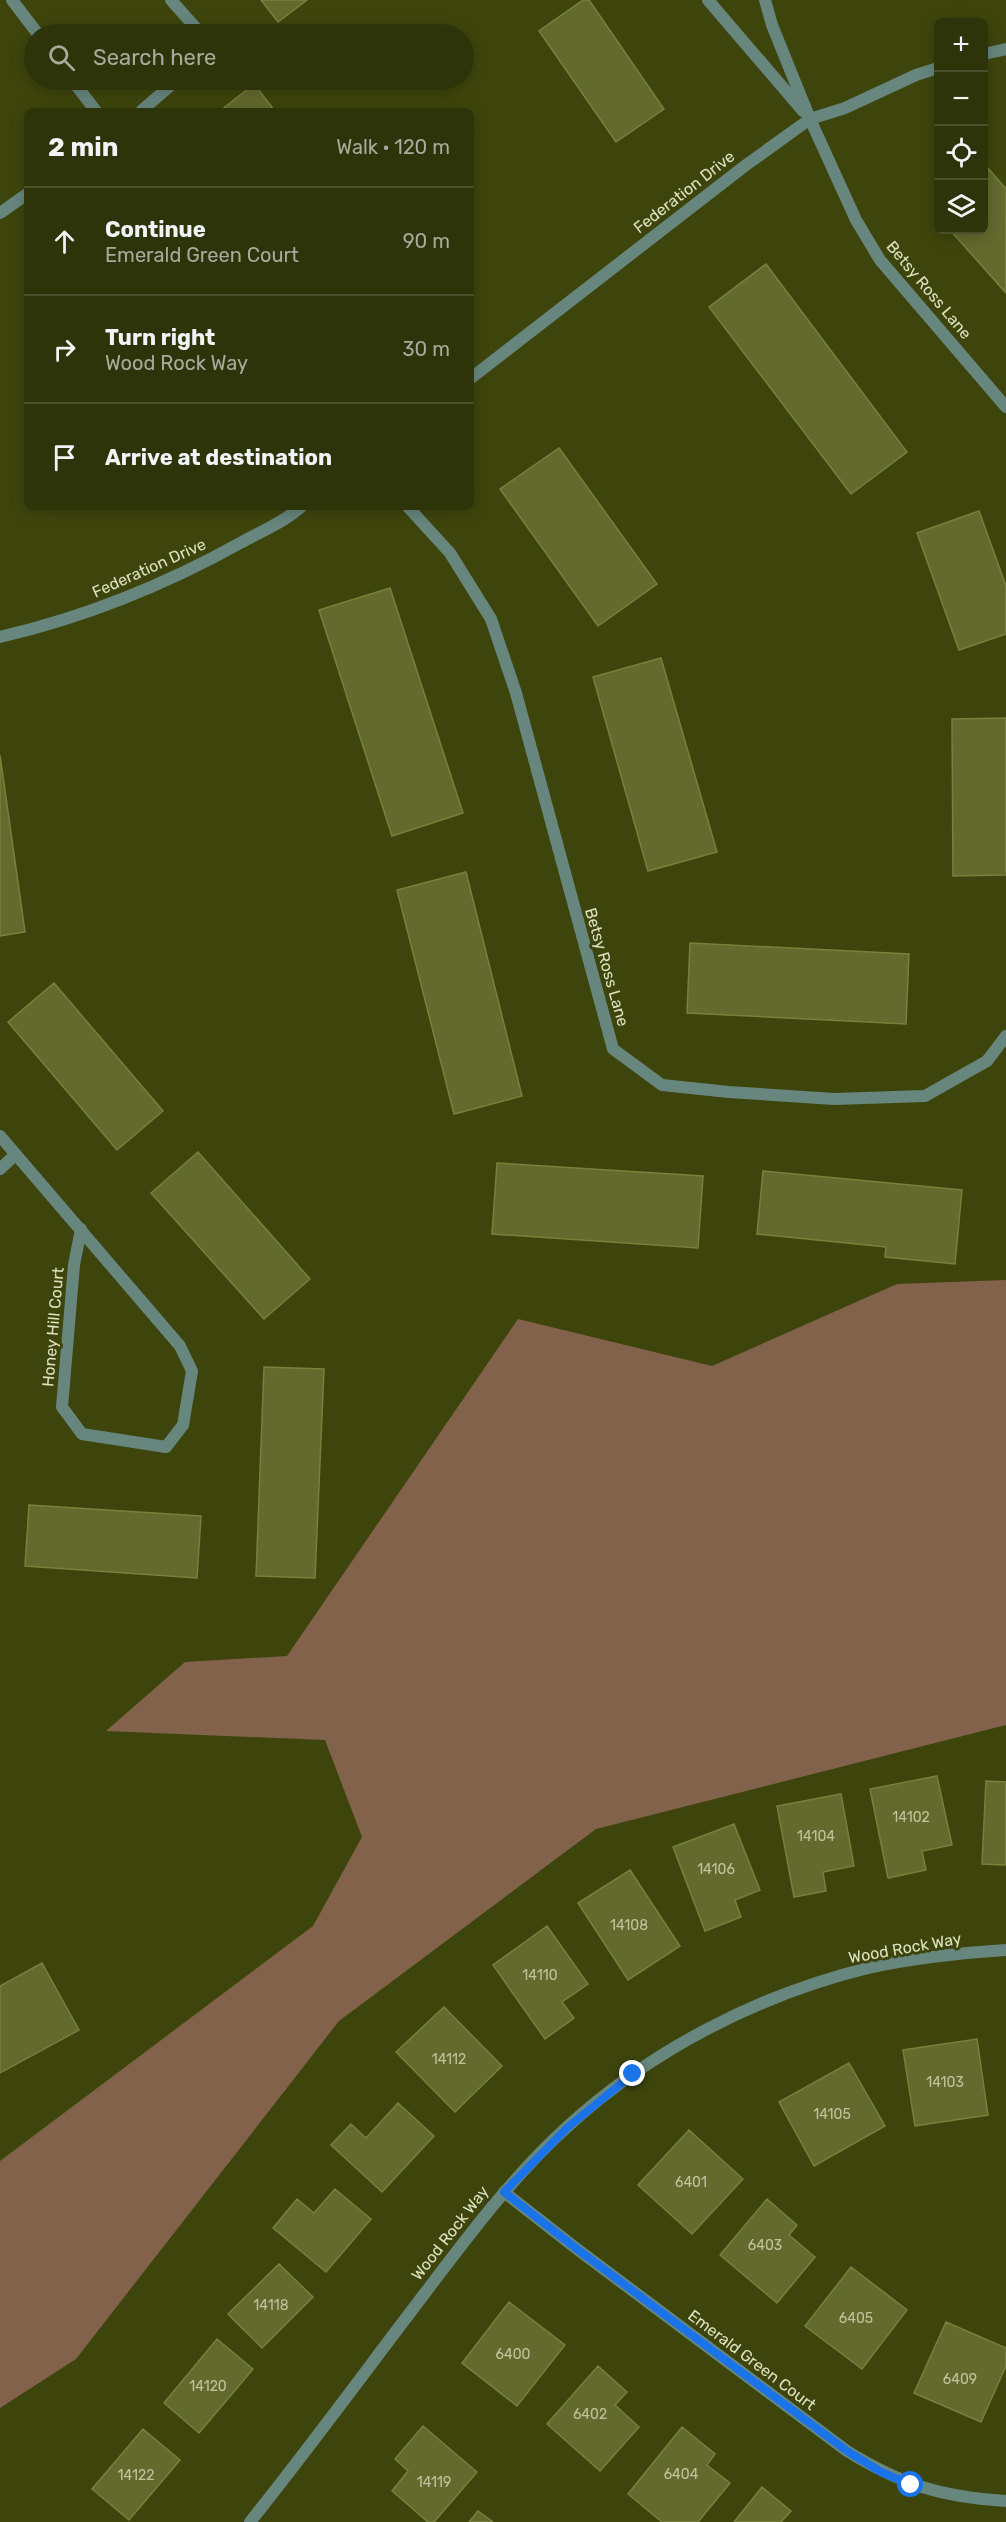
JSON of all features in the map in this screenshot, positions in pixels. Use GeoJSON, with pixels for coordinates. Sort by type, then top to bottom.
{"type":"FeatureCollection","features":[{"type":"Feature","properties":{"kind":"street"},"geometry":{"type":"LineString","coordinates":[[12,0],[30,24]]}},
{"type":"Feature","properties":{"kind":"street"},"geometry":{"type":"LineString","coordinates":[[171,0],[192,24]]}},
{"type":"Feature","properties":{"kind":"street"},"geometry":{"type":"LineString","coordinates":[[708,0],[810,119]]}},
{"type":"Feature","properties":{"kind":"street"},"geometry":{"type":"LineString","coordinates":[[765,0],[772,25],[810,119]]}},
{"type":"Feature","properties":{"kind":"street"},"geometry":{"type":"LineString","coordinates":[[988,53],[1006,49]]}},
{"type":"Feature","properties":{"kind":"street","name":"Federation Drive"},"geometry":{"type":"LineString","coordinates":[[474,376],[746,165],[810,119],[845,108],[916,75],[934,70]]}},
{"type":"Feature","properties":{"kind":"street"},"geometry":{"type":"LineString","coordinates":[[80,90],[94,108]]}},
{"type":"Feature","properties":{"kind":"street"},"geometry":{"type":"LineString","coordinates":[[144,108],[165,90]]}},
{"type":"Feature","properties":{"kind":"street","name":"Betsy Ross Lane"},"geometry":{"type":"LineString","coordinates":[[810,119],[856,220],[880,260],[1006,407]]}},
{"type":"Feature","properties":{"kind":"street"},"geometry":{"type":"LineString","coordinates":[[0,213],[24,197]]}},
{"type":"Feature","properties":{"kind":"street","name":"Federation Drive"},"geometry":{"type":"LineString","coordinates":[[0,637],[45,626],[135,595],[194,569],[296,510]]}},
{"type":"Feature","properties":{"kind":"street","name":"Betsy Ross Lane"},"geometry":{"type":"LineString","coordinates":[[411,510],[450,553],[491,619],[516,693],[613,1049],[662,1085],[834,1099],[925,1096],[987,1061],[1006,1036]]}},
{"type":"Feature","properties":{"kind":"street","name":"Honey Hill Court"},"geometry":{"type":"LineString","coordinates":[[0,1136],[15,1155],[81,1229],[180,1346],[192,1371],[183,1425],[166,1447],[82,1434],[62,1407],[74,1265],[81,1229]]}},
{"type":"Feature","properties":{"kind":"street"},"geometry":{"type":"LineString","coordinates":[[0,1169],[15,1155]]}},
{"type":"Feature","properties":{"kind":"street","name":"Wood Rock Way"},"geometry":{"type":"LineString","coordinates":[[253,2521],[504,2192],[576,2120],[633,2074],[707,2028],[786,1994],[868,1968],[952,1954],[1006,1950]]}},
{"type":"Feature","properties":{"kind":"street","name":"Emerald Green Court"},"geometry":{"type":"LineString","coordinates":[[504,2192],[847,2451],[881,2472],[911,2485],[943,2494],[1006,2501]]}},
{"type":"Feature","properties":{"kind":"shaded area"},"geometry":{"type":"Polygon","coordinates":[[[1006,1280],[1006,1725],[596,1829],[339,2021],[76,2359],[0,2408],[0,2161],[313,1926],[362,1837],[325,1740],[106,1731],[185,1662],[287,1656],[518,1319],[712,1366],[897,1284],[1006,1280]]]}},
{"type":"Feature","properties":{"kind":"building"},"geometry":{"type":"Polygon","coordinates":[[[261,0],[307,0],[278,22],[261,0]]]}},
{"type":"Feature","properties":{"kind":"building"},"geometry":{"type":"Polygon","coordinates":[[[583,0],[589,0],[664,109],[616,142],[539,31],[583,0]]]}},
{"type":"Feature","properties":{"kind":"building"},"geometry":{"type":"Polygon","coordinates":[[[246,90],[259,90],[273,108],[224,108],[246,90]]]}},
{"type":"Feature","properties":{"kind":"building"},"geometry":{"type":"Polygon","coordinates":[[[988,168],[1006,189],[1006,293],[954,234],[988,234],[988,168]]]}},
{"type":"Feature","properties":{"kind":"building"},"geometry":{"type":"Polygon","coordinates":[[[766,264],[907,452],[851,494],[709,307],[766,264]]]}},
{"type":"Feature","properties":{"kind":"building"},"geometry":{"type":"Polygon","coordinates":[[[559,448],[657,584],[598,626],[500,489],[559,448]]]}},
{"type":"Feature","properties":{"kind":"building"},"geometry":{"type":"Polygon","coordinates":[[[979,511],[1006,586],[1006,634],[959,650],[917,533],[979,511]]]}},
{"type":"Feature","properties":{"kind":"building"},"geometry":{"type":"Polygon","coordinates":[[[390,588],[463,813],[392,836],[319,610],[390,588]]]}},
{"type":"Feature","properties":{"kind":"building"},"geometry":{"type":"Polygon","coordinates":[[[661,658],[717,852],[648,871],[593,677],[661,658]]]}},
{"type":"Feature","properties":{"kind":"building"},"geometry":{"type":"Polygon","coordinates":[[[1006,718],[1006,875],[953,876],[952,719],[1006,718]]]}},
{"type":"Feature","properties":{"kind":"building"},"geometry":{"type":"Polygon","coordinates":[[[0,755],[25,932],[0,936],[0,755]]]}},
{"type":"Feature","properties":{"kind":"building"},"geometry":{"type":"Polygon","coordinates":[[[466,872],[522,1096],[454,1114],[397,890],[466,872]]]}},
{"type":"Feature","properties":{"kind":"building"},"geometry":{"type":"Polygon","coordinates":[[[690,943],[909,954],[906,1024],[687,1013],[690,943]]]}},
{"type":"Feature","properties":{"kind":"building"},"geometry":{"type":"Polygon","coordinates":[[[54,983],[163,1111],[117,1150],[8,1022],[54,983]]]}},
{"type":"Feature","properties":{"kind":"building"},"geometry":{"type":"Polygon","coordinates":[[[198,1152],[310,1279],[264,1319],[151,1193],[198,1152]]]}},
{"type":"Feature","properties":{"kind":"building"},"geometry":{"type":"Polygon","coordinates":[[[497,1163],[703,1176],[698,1248],[492,1234],[497,1163]]]}},
{"type":"Feature","properties":{"kind":"building"},"geometry":{"type":"Polygon","coordinates":[[[763,1171],[962,1190],[955,1264],[885,1257],[886,1247],[757,1234],[763,1171]]]}},
{"type":"Feature","properties":{"kind":"building"},"geometry":{"type":"Polygon","coordinates":[[[264,1367],[324,1369],[315,1578],[256,1576],[264,1367]]]}},
{"type":"Feature","properties":{"kind":"building"},"geometry":{"type":"Polygon","coordinates":[[[29,1505],[201,1516],[197,1578],[25,1566],[29,1505]]]}},
{"type":"Feature","properties":{"kind":"building"},"geometry":{"type":"Polygon","coordinates":[[[937,1776],[952,1845],[922,1851],[926,1870],[888,1878],[870,1789],[937,1776]]]}},
{"type":"Feature","properties":{"kind":"building"},"geometry":{"type":"Polygon","coordinates":[[[986,1781],[1006,1782],[1006,1865],[982,1864],[986,1781]]]}},
{"type":"Feature","properties":{"kind":"building"},"geometry":{"type":"Polygon","coordinates":[[[841,1794],[854,1866],[823,1872],[826,1891],[794,1897],[777,1806],[841,1794]]]}},
{"type":"Feature","properties":{"kind":"building"},"geometry":{"type":"Polygon","coordinates":[[[734,1824],[760,1890],[735,1900],[741,1917],[705,1931],[673,1847],[734,1824]]]}},
{"type":"Feature","properties":{"kind":"building"},"geometry":{"type":"Polygon","coordinates":[[[630,1870],[680,1946],[628,1980],[578,1903],[630,1870]]]}},
{"type":"Feature","properties":{"kind":"building"},"geometry":{"type":"Polygon","coordinates":[[[547,1926],[588,1984],[562,2002],[574,2018],[545,2039],[493,1965],[547,1926]]]}},
{"type":"Feature","properties":{"kind":"building"},"geometry":{"type":"Polygon","coordinates":[[[42,1963],[79,2030],[0,2073],[0,1986],[42,1963]]]}},
{"type":"Feature","properties":{"kind":"building"},"geometry":{"type":"Polygon","coordinates":[[[444,2007],[502,2066],[455,2112],[396,2052],[444,2007]]]}},
{"type":"Feature","properties":{"kind":"building"},"geometry":{"type":"Polygon","coordinates":[[[977,2039],[988,2115],[915,2126],[903,2050],[977,2039]]]}},
{"type":"Feature","properties":{"kind":"building"},"geometry":{"type":"Polygon","coordinates":[[[849,2063],[885,2126],[814,2166],[779,2102],[849,2063]]]}},
{"type":"Feature","properties":{"kind":"building"},"geometry":{"type":"Polygon","coordinates":[[[398,2103],[434,2136],[382,2192],[331,2145],[351,2124],[366,2138],[398,2103]]]}},
{"type":"Feature","properties":{"kind":"building"},"geometry":{"type":"Polygon","coordinates":[[[689,2130],[743,2179],[692,2234],[638,2185],[689,2130]]]}},
{"type":"Feature","properties":{"kind":"building"},"geometry":{"type":"Polygon","coordinates":[[[335,2189],[371,2219],[326,2272],[273,2228],[297,2199],[314,2213],[335,2189]]]}},
{"type":"Feature","properties":{"kind":"building"},"geometry":{"type":"Polygon","coordinates":[[[767,2199],[797,2225],[789,2235],[815,2257],[777,2303],[720,2255],[767,2199]]]}},
{"type":"Feature","properties":{"kind":"building"},"geometry":{"type":"Polygon","coordinates":[[[279,2264],[313,2297],[262,2348],[228,2314],[279,2264]]]}},
{"type":"Feature","properties":{"kind":"building"},"geometry":{"type":"Polygon","coordinates":[[[851,2267],[907,2310],[862,2369],[805,2326],[851,2267]]]}},
{"type":"Feature","properties":{"kind":"building"},"geometry":{"type":"Polygon","coordinates":[[[509,2302],[565,2345],[517,2406],[462,2363],[509,2302]]]}},
{"type":"Feature","properties":{"kind":"building"},"geometry":{"type":"Polygon","coordinates":[[[946,2322],[1006,2348],[1006,2366],[981,2422],[914,2393],[946,2322]]]}},
{"type":"Feature","properties":{"kind":"building"},"geometry":{"type":"Polygon","coordinates":[[[217,2339],[253,2369],[199,2433],[164,2403],[217,2339]]]}},
{"type":"Feature","properties":{"kind":"building"},"geometry":{"type":"Polygon","coordinates":[[[598,2366],[627,2392],[615,2405],[639,2427],[600,2471],[547,2424],[598,2366]]]}},
{"type":"Feature","properties":{"kind":"building"},"geometry":{"type":"Polygon","coordinates":[[[423,2426],[477,2472],[434,2522],[428,2522],[392,2491],[408,2471],[395,2459],[423,2426]]]}},
{"type":"Feature","properties":{"kind":"building"},"geometry":{"type":"Polygon","coordinates":[[[682,2427],[715,2454],[707,2465],[730,2483],[698,2522],[662,2522],[628,2494],[682,2427]]]}},
{"type":"Feature","properties":{"kind":"building"},"geometry":{"type":"Polygon","coordinates":[[[143,2429],[180,2460],[129,2520],[92,2489],[143,2429]]]}},
{"type":"Feature","properties":{"kind":"building"},"geometry":{"type":"Polygon","coordinates":[[[762,2487],[791,2511],[781,2522],[734,2522],[762,2487]]]}},
{"type":"Feature","properties":{"kind":"building"},"geometry":{"type":"Polygon","coordinates":[[[478,2511],[493,2522],[469,2522],[478,2511]]]}},
{"type":"Feature","properties":{"kind":"route"},"geometry":{"type":"LineString","coordinates":[[633,2074],[568,2127],[504,2192],[847,2451],[881,2472],[911,2485]]}}]}
